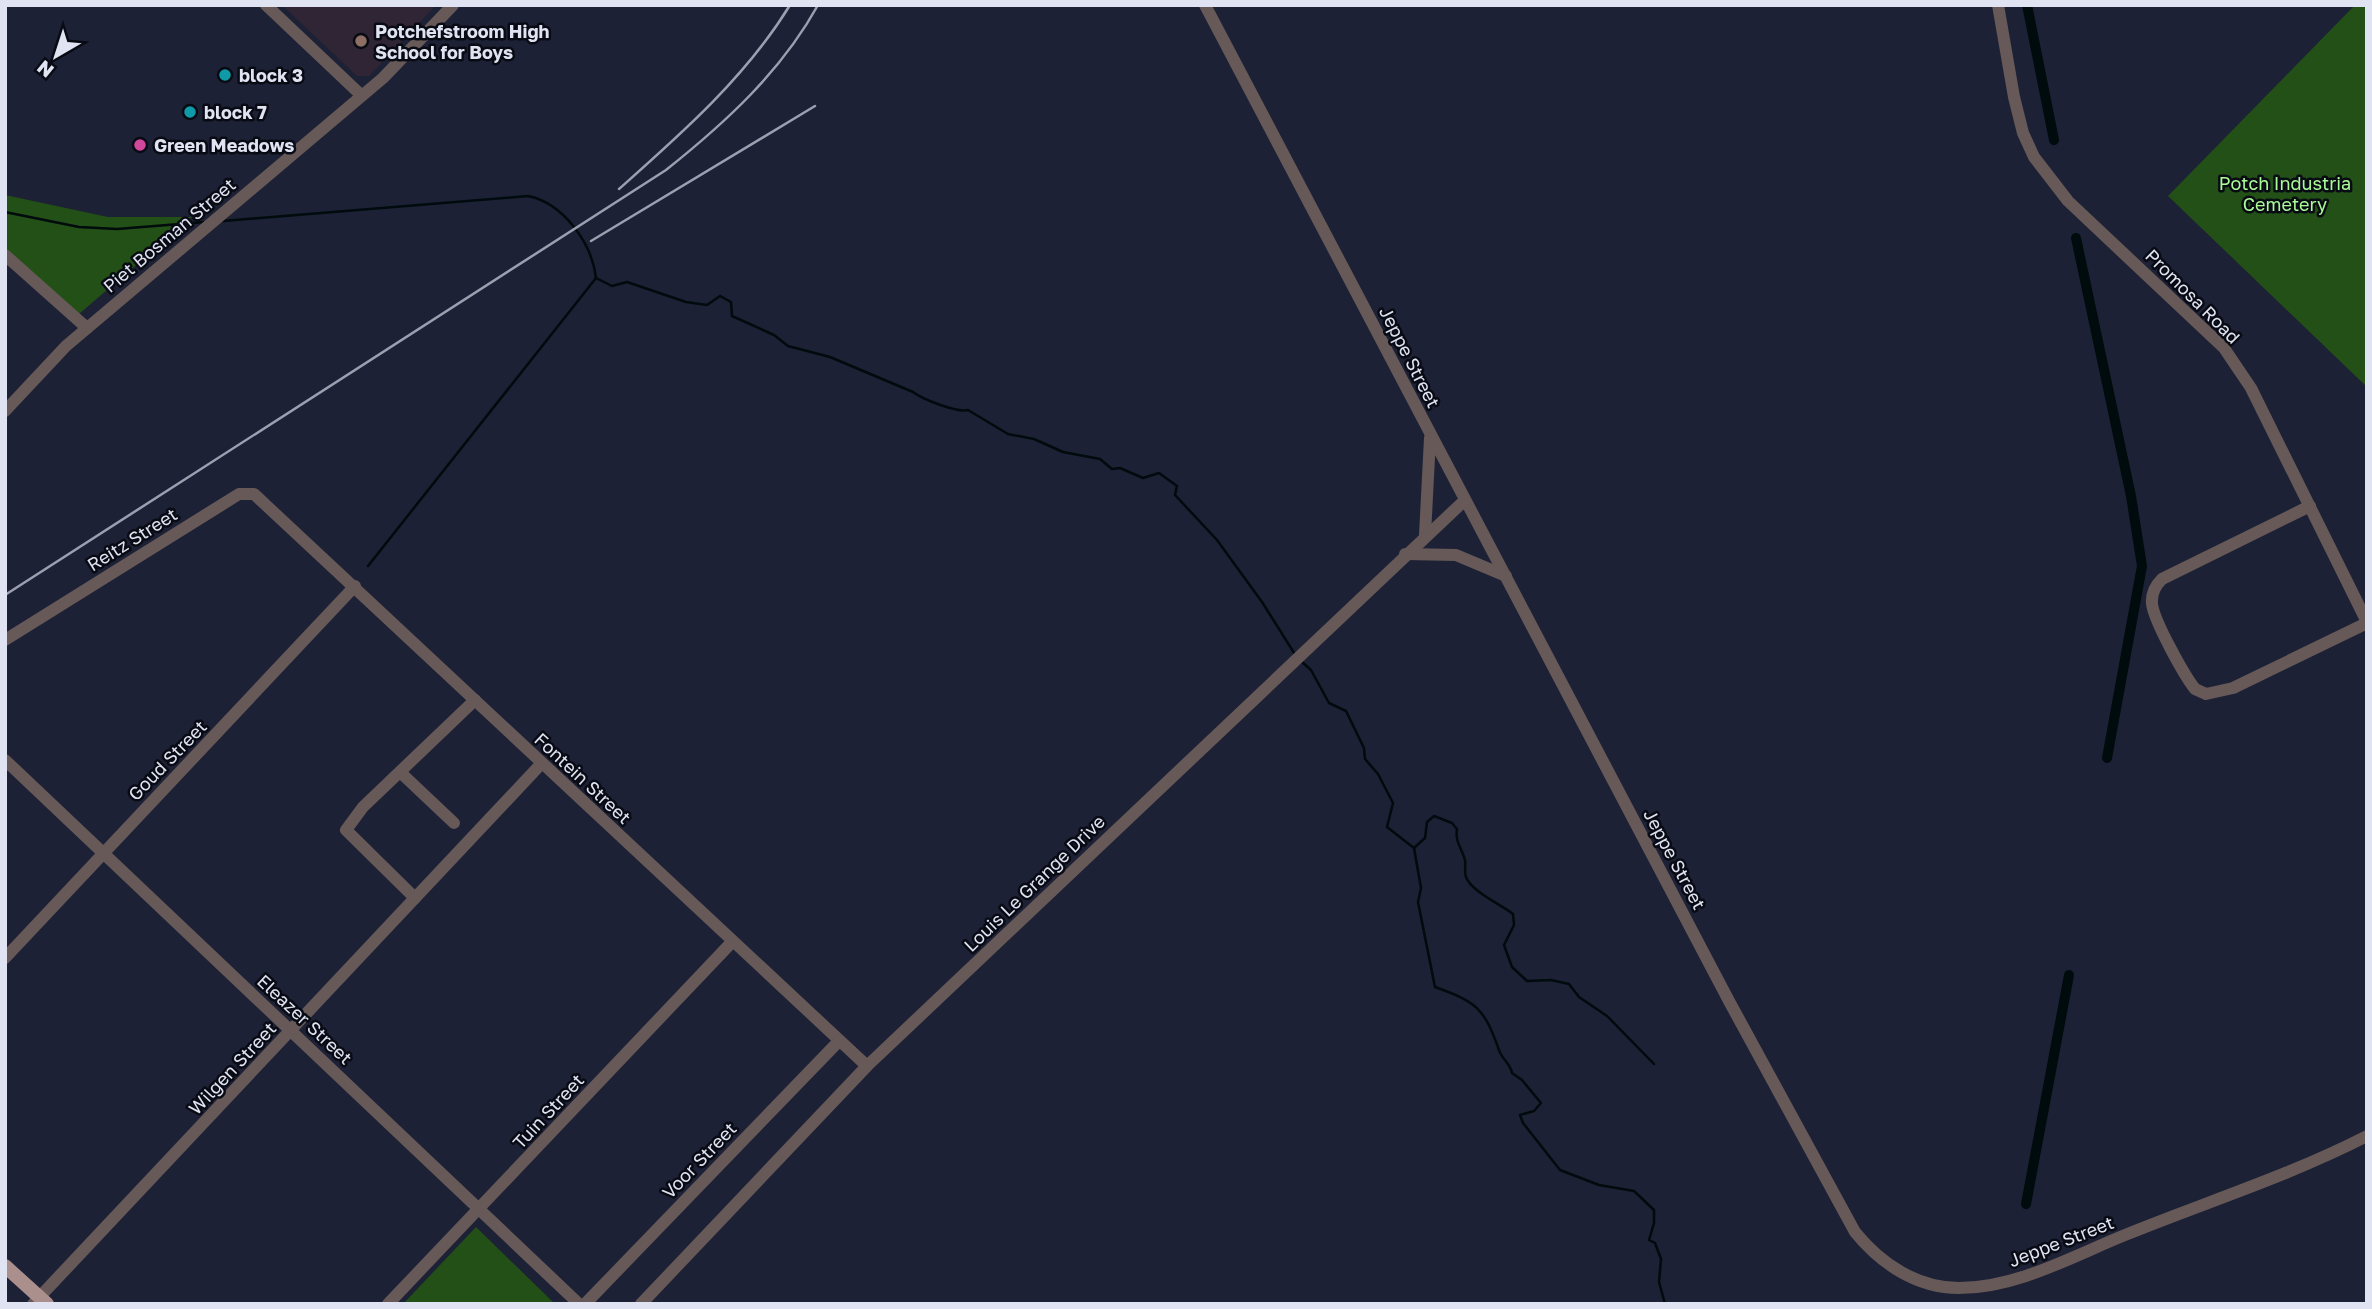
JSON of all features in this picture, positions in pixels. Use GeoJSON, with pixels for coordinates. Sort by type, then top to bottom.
{"type":"FeatureCollection","features":[{"type":"Feature","properties":{"kind":"main road"},"geometry":{"type":"LineString","coordinates":[[5,1266],[40,1302]]}},
{"type":"Feature","properties":{"kind":"street"},"geometry":{"type":"LineString","coordinates":[[266,5],[361,95]]}},
{"type":"Feature","properties":{"kind":"street","name":"Piet Bosman Street"},"geometry":{"type":"LineString","coordinates":[[5,411],[86,328],[361,95],[453,5]]}},
{"type":"Feature","properties":{"kind":"street","name":"Jeppe Street"},"geometry":{"type":"LineString","coordinates":[[1205,5],[1729,1002],[1855,1232],[1869,1250],[1901,1273],[1929,1284],[1957,1288],[1981,1287],[2056,1265],[2300,1168],[2367,1136]]}},
{"type":"Feature","properties":{"kind":"street","name":"Promosa Road"},"geometry":{"type":"LineString","coordinates":[[1998,5],[2014,97],[2023,133],[2034,157],[2068,201],[2224,348],[2251,388],[2367,623]]}},
{"type":"Feature","properties":{"kind":"street"},"geometry":{"type":"LineString","coordinates":[[5,255],[86,328]]}},
{"type":"Feature","properties":{"kind":"street"},"geometry":{"type":"LineString","coordinates":[[1425,535],[1430,436]]}},
{"type":"Feature","properties":{"kind":"street","name":"Reitz Street"},"geometry":{"type":"LineString","coordinates":[[5,640],[239,494],[254,494],[278,514]]}},
{"type":"Feature","properties":{"kind":"street","name":"Louis Le Grange Drive"},"geometry":{"type":"LineString","coordinates":[[641,1304],[867,1066],[1465,500]]}},
{"type":"Feature","properties":{"kind":"street"},"geometry":{"type":"LineString","coordinates":[[2310,506],[2162,579],[2154,589],[2152,604],[2177,659],[2195,688],[2214,694],[2246,682],[2367,623]]}},
{"type":"Feature","properties":{"kind":"street","name":"Fontein Street"},"geometry":{"type":"LineString","coordinates":[[278,514],[867,1066]]}},
{"type":"Feature","properties":{"kind":"street"},"geometry":{"type":"LineString","coordinates":[[1405,554],[1456,555],[1506,576]]}},
{"type":"Feature","properties":{"kind":"street","name":"Goud Street"},"geometry":{"type":"LineString","coordinates":[[5,958],[355,586]]}},
{"type":"Feature","properties":{"kind":"street"},"geometry":{"type":"LineString","coordinates":[[415,898],[346,830],[363,807],[475,700]]}},
{"type":"Feature","properties":{"kind":"street","name":"Eleazer Street"},"geometry":{"type":"LineString","coordinates":[[5,760],[579,1304]]}},
{"type":"Feature","properties":{"kind":"street","name":"Wilgen Street"},"geometry":{"type":"LineString","coordinates":[[40,1302],[542,763]]}},
{"type":"Feature","properties":{"kind":"street"},"geometry":{"type":"LineString","coordinates":[[400,772],[454,823]]}},
{"type":"Feature","properties":{"kind":"street","name":"Tuin Street"},"geometry":{"type":"LineString","coordinates":[[388,1304],[732,942]]}},
{"type":"Feature","properties":{"kind":"street","name":"Voor Street"},"geometry":{"type":"LineString","coordinates":[[585,1304],[839,1041]]}},
{"type":"Feature","properties":{"kind":"shaded area","name":"Potchefstroom High School for Boys"},"geometry":{"type":"Polygon","coordinates":[[[282,5],[436,5],[369,76],[357,76],[282,5]]]}},
{"type":"Feature","properties":{"kind":"green space","name":"Potch Industria Cemetery"},"geometry":{"type":"Polygon","coordinates":[[[2355,5],[2367,5],[2367,387],[2168,196],[2355,5]]]}},
{"type":"Feature","properties":{"kind":"green space"},"geometry":{"type":"Polygon","coordinates":[[[5,195],[108,217],[192,217],[79,314],[5,248],[5,195]]]}},
{"type":"Feature","properties":{"kind":"green space"},"geometry":{"type":"Polygon","coordinates":[[[476,1227],[555,1304],[403,1304],[476,1227]]]}},
{"type":"Feature","properties":{"kind":"waterway"},"geometry":{"type":"LineString","coordinates":[[2027,5],[2054,140]]}},
{"type":"Feature","properties":{"kind":"waterway"},"geometry":{"type":"LineString","coordinates":[[223,221],[528,196],[541,200],[564,216],[574,226],[589,251],[596,278],[368,566]]}},
{"type":"Feature","properties":{"kind":"waterway"},"geometry":{"type":"LineString","coordinates":[[5,212],[79,227],[117,229],[205,222]]}},
{"type":"Feature","properties":{"kind":"waterway"},"geometry":{"type":"LineString","coordinates":[[2076,238],[2131,496],[2142,566],[2107,758]]}},
{"type":"Feature","properties":{"kind":"waterway"},"geometry":{"type":"LineString","coordinates":[[596,278],[612,286],[627,282],[686,302],[707,305],[720,296],[731,302],[732,316],[774,335],[788,346],[830,357],[940,405],[968,410],[1008,434],[1034,439],[1063,452],[1100,459],[1112,469],[1120,468],[1143,478],[1159,473],[1177,486],[1175,495],[1217,540],[1262,602],[1296,656]]}},
{"type":"Feature","properties":{"kind":"waterway"},"geometry":{"type":"LineString","coordinates":[[1301,661],[1311,670],[1329,703],[1346,711],[1364,748],[1365,759],[1378,774],[1393,803],[1387,827],[1414,848],[1425,838],[1427,822],[1434,816],[1452,823],[1457,829],[1457,838],[1465,860],[1465,875],[1469,882],[1513,914],[1514,925],[1504,945],[1512,967],[1527,981],[1551,980],[1569,984],[1579,997],[1607,1016],[1654,1064]]}},
{"type":"Feature","properties":{"kind":"waterway"},"geometry":{"type":"LineString","coordinates":[[1414,848],[1421,888],[1418,902],[1435,987],[1470,1002],[1483,1016],[1512,1073],[1522,1080],[1541,1103],[1534,1111],[1520,1115],[1523,1123],[1560,1170],[1599,1185],[1634,1191],[1654,1210],[1654,1223],[1649,1240],[1655,1243],[1661,1259],[1659,1282],[1665,1304]]}},
{"type":"Feature","properties":{"kind":"waterway"},"geometry":{"type":"LineString","coordinates":[[2026,1204],[2069,975]]}},
{"type":"Feature","properties":{"kind":"railway"},"geometry":{"type":"LineString","coordinates":[[619,189],[689,126],[733,80],[773,31],[790,5]]}},
{"type":"Feature","properties":{"kind":"railway"},"geometry":{"type":"LineString","coordinates":[[5,595],[666,170],[750,95],[787,52],[818,5]]}},
{"type":"Feature","properties":{"kind":"railway"},"geometry":{"type":"LineString","coordinates":[[591,241],[815,106]]}},
{"type":"Feature","properties":{"kind":"place","name":"Potchefstroom High School for Boys"},"geometry":{"type":"Point","coordinates":[361,41]}},
{"type":"Feature","properties":{"kind":"place","name":"block 3"},"geometry":{"type":"Point","coordinates":[225,75]}},
{"type":"Feature","properties":{"kind":"place","name":"block 7"},"geometry":{"type":"Point","coordinates":[190,112]}},
{"type":"Feature","properties":{"kind":"place","name":"Green Meadows"},"geometry":{"type":"Point","coordinates":[140,145]}}]}
